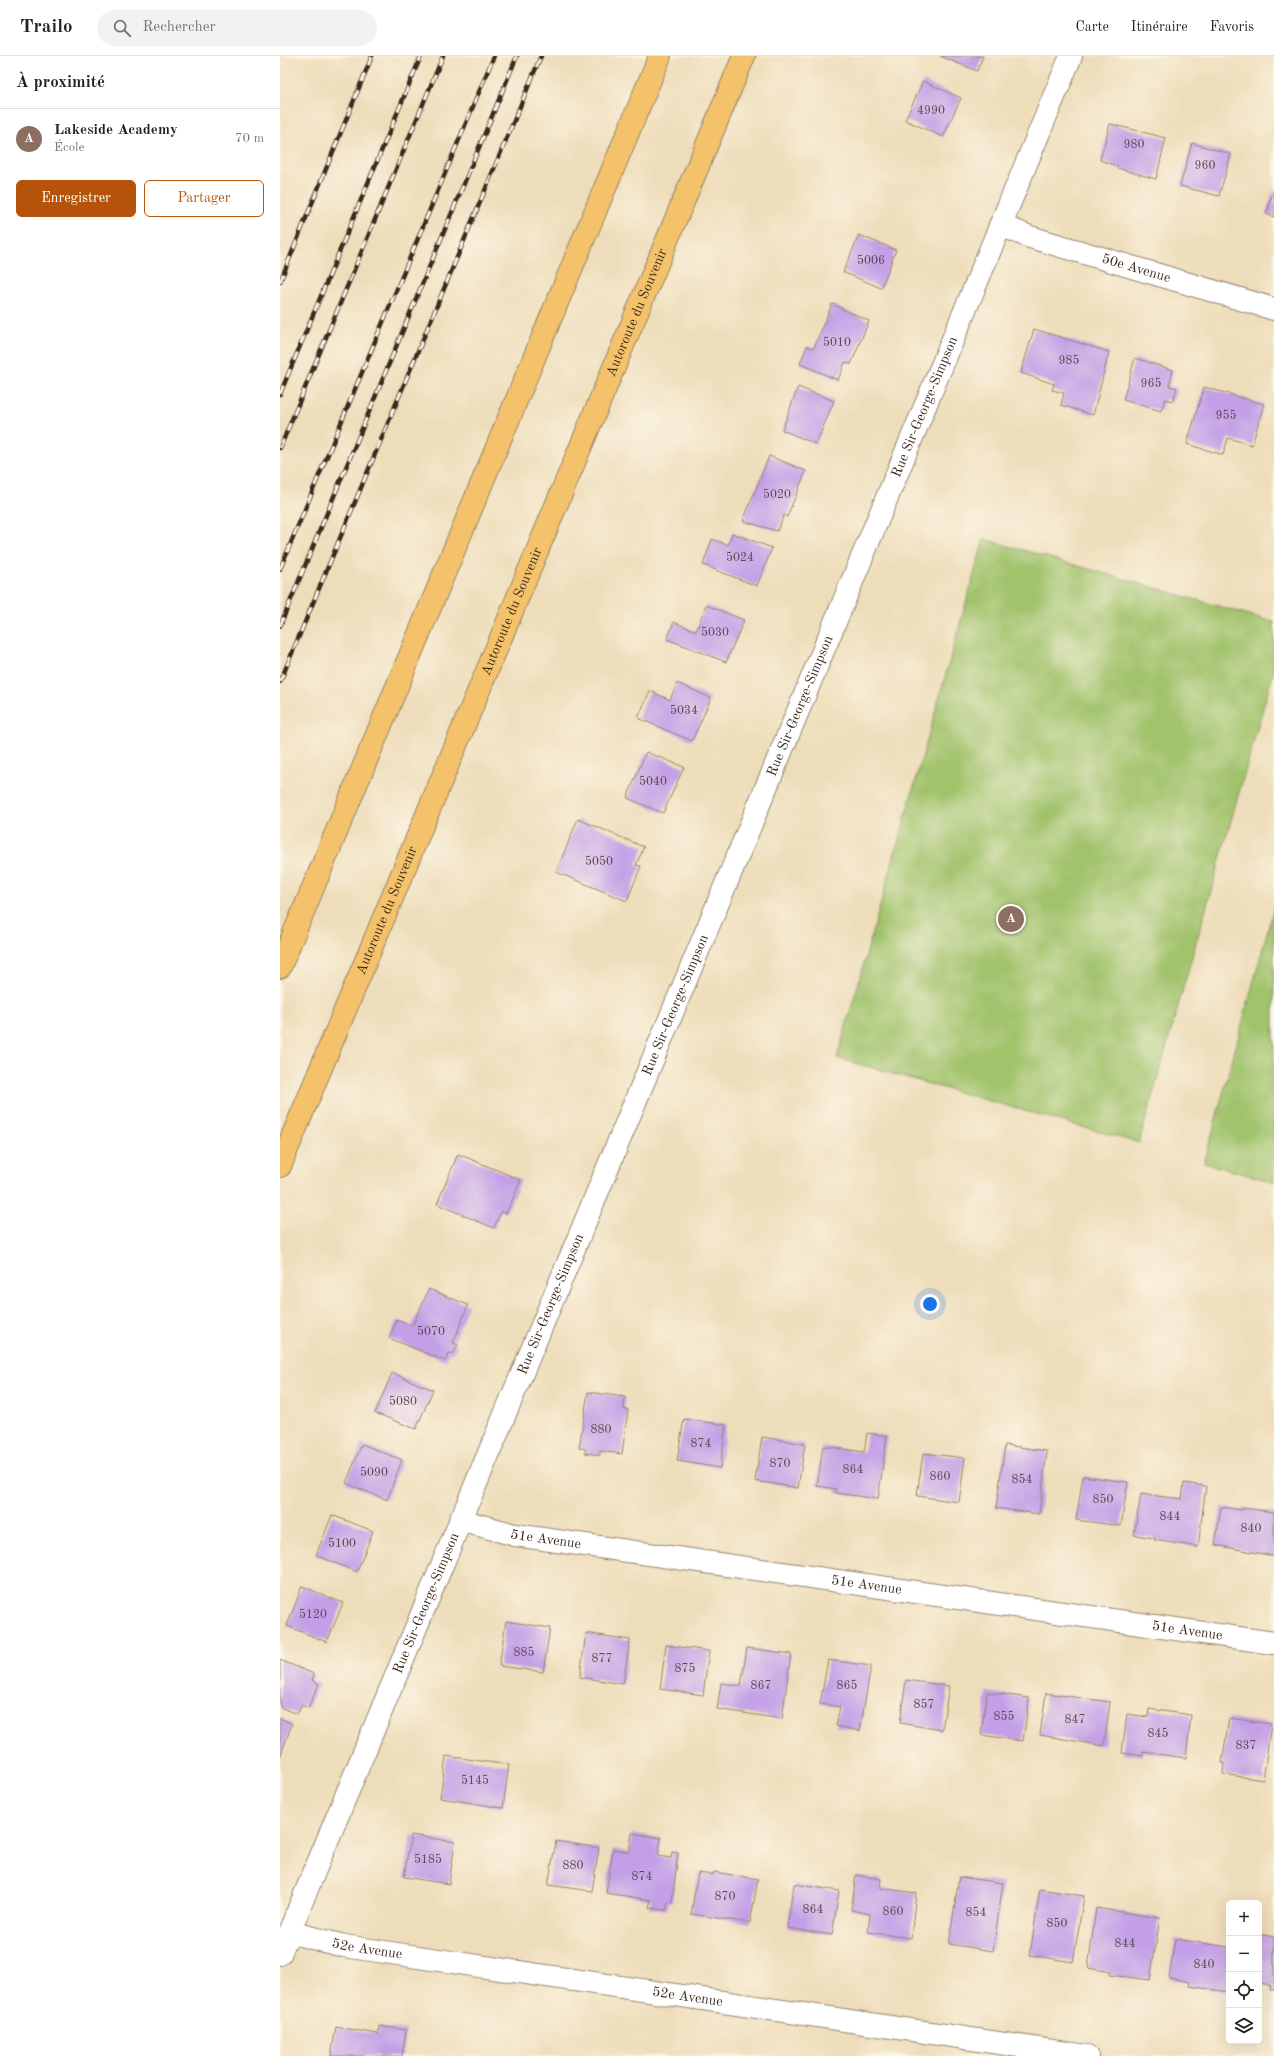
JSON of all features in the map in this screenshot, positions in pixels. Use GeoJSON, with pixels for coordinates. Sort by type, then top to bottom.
{"type":"FeatureCollection","features":[{"type":"Feature","properties":{"kind":"highway"},"geometry":{"type":"LineString","coordinates":[[280,967],[660,56]]}},
{"type":"Feature","properties":{"kind":"highway","name":"Autoroute du Souvenir"},"geometry":{"type":"LineString","coordinates":[[280,1166],[744,56]]}},
{"type":"Feature","properties":{"kind":"street","name":"Rue Sir-George-Simpson"},"geometry":{"type":"LineString","coordinates":[[280,1954],[1070,56]]}},
{"type":"Feature","properties":{"kind":"street","name":"50e Avenue"},"geometry":{"type":"LineString","coordinates":[[1000,225],[1030,237],[1274,309]]}},
{"type":"Feature","properties":{"kind":"street","name":"51e Avenue"},"geometry":{"type":"LineString","coordinates":[[460,1520],[515,1535],[1274,1643]]}},
{"type":"Feature","properties":{"kind":"street","name":"52e Avenue"},"geometry":{"type":"LineString","coordinates":[[289,1932],[344,1946],[1087,2056]]}},
{"type":"Feature","properties":{"kind":"green space"},"geometry":{"type":"Polygon","coordinates":[[[984,539],[1274,622],[1274,670],[1139,1143],[837,1058],[984,539]]]}},
{"type":"Feature","properties":{"kind":"green space"},"geometry":{"type":"Polygon","coordinates":[[[1274,907],[1274,1182],[1204,1163],[1274,907]]]}},
{"type":"Feature","properties":{"kind":"building"},"geometry":{"type":"Polygon","coordinates":[[[940,56],[983,56],[977,71],[940,56]]]}},
{"type":"Feature","properties":{"kind":"building"},"geometry":{"type":"Polygon","coordinates":[[[923,81],[961,98],[943,137],[905,120],[923,81]]]}},
{"type":"Feature","properties":{"kind":"building"},"geometry":{"type":"Polygon","coordinates":[[[1110,124],[1166,138],[1156,179],[1117,168],[1117,166],[1100,160],[1110,124]]]}},
{"type":"Feature","properties":{"kind":"building"},"geometry":{"type":"Polygon","coordinates":[[[1192,143],[1231,154],[1219,196],[1180,186],[1192,143]]]}},
{"type":"Feature","properties":{"kind":"building"},"geometry":{"type":"Polygon","coordinates":[[[1274,188],[1274,217],[1266,214],[1274,188]]]}},
{"type":"Feature","properties":{"kind":"building"},"geometry":{"type":"Polygon","coordinates":[[[859,235],[896,250],[881,288],[843,272],[859,235]]]}},
{"type":"Feature","properties":{"kind":"building"},"geometry":{"type":"Polygon","coordinates":[[[832,304],[869,321],[851,364],[845,362],[838,380],[800,364],[807,346],[814,348],[832,304]]]}},
{"type":"Feature","properties":{"kind":"building"},"geometry":{"type":"Polygon","coordinates":[[[1034,329],[1109,352],[1093,415],[1061,405],[1064,393],[1052,390],[1054,384],[1021,373],[1034,329]]]}},
{"type":"Feature","properties":{"kind":"building"},"geometry":{"type":"Polygon","coordinates":[[[1135,358],[1173,370],[1169,386],[1177,388],[1173,401],[1165,399],[1161,411],[1123,400],[1135,358]]]}},
{"type":"Feature","properties":{"kind":"building"},"geometry":{"type":"Polygon","coordinates":[[[798,387],[834,401],[816,444],[782,430],[798,387]]]}},
{"type":"Feature","properties":{"kind":"building"},"geometry":{"type":"Polygon","coordinates":[[[1204,387],[1264,404],[1252,445],[1228,438],[1223,455],[1187,444],[1204,387]]]}},
{"type":"Feature","properties":{"kind":"building"},"geometry":{"type":"Polygon","coordinates":[[[769,456],[806,471],[787,517],[784,515],[777,531],[743,521],[769,456]]]}},
{"type":"Feature","properties":{"kind":"building"},"geometry":{"type":"Polygon","coordinates":[[[732,533],[772,548],[757,586],[703,565],[712,539],[728,545],[732,533]]]}},
{"type":"Feature","properties":{"kind":"building"},"geometry":{"type":"Polygon","coordinates":[[[706,605],[744,620],[726,662],[667,639],[674,622],[696,631],[706,605]]]}},
{"type":"Feature","properties":{"kind":"building"},"geometry":{"type":"Polygon","coordinates":[[[677,683],[711,698],[692,741],[638,718],[650,691],[670,700],[677,683]]]}},
{"type":"Feature","properties":{"kind":"building"},"geometry":{"type":"Polygon","coordinates":[[[646,752],[684,767],[663,813],[627,798],[646,752]]]}},
{"type":"Feature","properties":{"kind":"building"},"geometry":{"type":"Polygon","coordinates":[[[578,819],[644,847],[636,865],[641,866],[627,901],[556,872],[578,819]]]}},
{"type":"Feature","properties":{"kind":"building"},"geometry":{"type":"Polygon","coordinates":[[[458,1154],[521,1180],[506,1213],[501,1211],[494,1228],[437,1204],[458,1154]]]}},
{"type":"Feature","properties":{"kind":"building"},"geometry":{"type":"Polygon","coordinates":[[[429,1289],[468,1305],[453,1343],[458,1345],[453,1354],[449,1353],[445,1361],[389,1338],[397,1320],[412,1326],[429,1289]]]}},
{"type":"Feature","properties":{"kind":"building"},"geometry":{"type":"Polygon","coordinates":[[[392,1373],[433,1390],[416,1429],[375,1413],[392,1373]]]}},
{"type":"Feature","properties":{"kind":"building"},"geometry":{"type":"Polygon","coordinates":[[[588,1392],[625,1397],[624,1409],[628,1410],[622,1454],[600,1451],[600,1455],[585,1453],[586,1449],[579,1448],[588,1392]]]}},
{"type":"Feature","properties":{"kind":"building"},"geometry":{"type":"Polygon","coordinates":[[[684,1419],[726,1425],[720,1468],[677,1461],[684,1419]]]}},
{"type":"Feature","properties":{"kind":"building"},"geometry":{"type":"Polygon","coordinates":[[[867,1433],[887,1436],[878,1499],[836,1493],[836,1489],[817,1486],[823,1446],[864,1452],[867,1433]]]}},
{"type":"Feature","properties":{"kind":"building"},"geometry":{"type":"Polygon","coordinates":[[[762,1437],[805,1444],[798,1488],[755,1481],[762,1437]]]}},
{"type":"Feature","properties":{"kind":"building"},"geometry":{"type":"Polygon","coordinates":[[[362,1444],[402,1460],[387,1500],[346,1483],[362,1444]]]}},
{"type":"Feature","properties":{"kind":"building"},"geometry":{"type":"Polygon","coordinates":[[[1005,1445],[1047,1451],[1039,1514],[996,1508],[1005,1445]]]}},
{"type":"Feature","properties":{"kind":"building"},"geometry":{"type":"Polygon","coordinates":[[[923,1453],[965,1458],[959,1502],[917,1496],[923,1453]]]}},
{"type":"Feature","properties":{"kind":"building"},"geometry":{"type":"Polygon","coordinates":[[[1083,1476],[1128,1482],[1121,1526],[1076,1520],[1083,1476]]]}},
{"type":"Feature","properties":{"kind":"building"},"geometry":{"type":"Polygon","coordinates":[[[1184,1483],[1206,1486],[1198,1547],[1154,1540],[1155,1538],[1134,1535],[1141,1494],[1182,1499],[1184,1483]]]}},
{"type":"Feature","properties":{"kind":"building"},"geometry":{"type":"Polygon","coordinates":[[[1221,1507],[1274,1512],[1274,1556],[1215,1545],[1221,1507]]]}},
{"type":"Feature","properties":{"kind":"building"},"geometry":{"type":"Polygon","coordinates":[[[332,1515],[373,1531],[357,1572],[316,1555],[332,1515]]]}},
{"type":"Feature","properties":{"kind":"building"},"geometry":{"type":"Polygon","coordinates":[[[302,1586],[343,1603],[327,1642],[287,1626],[302,1586]]]}},
{"type":"Feature","properties":{"kind":"building"},"geometry":{"type":"Polygon","coordinates":[[[506,1621],[550,1628],[543,1672],[499,1666],[506,1621]]]}},
{"type":"Feature","properties":{"kind":"building"},"geometry":{"type":"Polygon","coordinates":[[[586,1633],[630,1640],[623,1684],[580,1677],[586,1633]]]}},
{"type":"Feature","properties":{"kind":"building"},"geometry":{"type":"Polygon","coordinates":[[[666,1645],[709,1651],[703,1695],[660,1689],[666,1645]]]}},
{"type":"Feature","properties":{"kind":"building"},"geometry":{"type":"Polygon","coordinates":[[[747,1648],[791,1654],[782,1719],[717,1709],[721,1683],[741,1686],[747,1648]]]}},
{"type":"Feature","properties":{"kind":"building"},"geometry":{"type":"Polygon","coordinates":[[[280,1660],[314,1674],[312,1680],[319,1684],[308,1708],[302,1705],[297,1714],[280,1707],[280,1660]]]}},
{"type":"Feature","properties":{"kind":"building"},"geometry":{"type":"Polygon","coordinates":[[[828,1660],[871,1666],[860,1731],[836,1726],[840,1707],[820,1704],[828,1660]]]}},
{"type":"Feature","properties":{"kind":"building"},"geometry":{"type":"Polygon","coordinates":[[[906,1680],[949,1686],[942,1730],[900,1723],[906,1680]]]}},
{"type":"Feature","properties":{"kind":"building"},"geometry":{"type":"Polygon","coordinates":[[[987,1692],[1029,1698],[1023,1741],[981,1735],[987,1692]]]}},
{"type":"Feature","properties":{"kind":"building"},"geometry":{"type":"Polygon","coordinates":[[[1046,1693],[1110,1702],[1104,1746],[1040,1735],[1046,1693]]]}},
{"type":"Feature","properties":{"kind":"building"},"geometry":{"type":"Polygon","coordinates":[[[1149,1709],[1191,1715],[1186,1758],[1143,1752],[1143,1756],[1122,1753],[1127,1714],[1148,1717],[1149,1709]]]}},
{"type":"Feature","properties":{"kind":"building"},"geometry":{"type":"Polygon","coordinates":[[[280,1718],[292,1724],[280,1757],[280,1718]]]}},
{"type":"Feature","properties":{"kind":"building"},"geometry":{"type":"Polygon","coordinates":[[[1229,1718],[1271,1724],[1263,1780],[1223,1774],[1224,1763],[1222,1763],[1229,1718]]]}},
{"type":"Feature","properties":{"kind":"building"},"geometry":{"type":"Polygon","coordinates":[[[446,1756],[509,1765],[503,1808],[440,1798],[446,1756]]]}},
{"type":"Feature","properties":{"kind":"building"},"geometry":{"type":"Polygon","coordinates":[[[632,1833],[661,1838],[658,1856],[671,1858],[672,1852],[678,1853],[672,1903],[668,1902],[666,1910],[649,1908],[651,1900],[606,1893],[613,1849],[629,1852],[632,1833]]]}},
{"type":"Feature","properties":{"kind":"building"},"geometry":{"type":"Polygon","coordinates":[[[411,1835],[455,1842],[449,1884],[404,1877],[411,1835]]]}},
{"type":"Feature","properties":{"kind":"building"},"geometry":{"type":"Polygon","coordinates":[[[556,1841],[599,1848],[592,1891],[548,1885],[556,1841]]]}},
{"type":"Feature","properties":{"kind":"building"},"geometry":{"type":"Polygon","coordinates":[[[714,1872],[758,1879],[750,1923],[691,1914],[698,1873],[713,1875],[714,1872]]]}},
{"type":"Feature","properties":{"kind":"building"},"geometry":{"type":"Polygon","coordinates":[[[856,1875],[881,1879],[880,1888],[916,1893],[911,1938],[868,1932],[870,1914],[851,1910],[856,1875]]]}},
{"type":"Feature","properties":{"kind":"building"},"geometry":{"type":"Polygon","coordinates":[[[959,1877],[1003,1883],[993,1951],[949,1944],[959,1877]]]}},
{"type":"Feature","properties":{"kind":"building"},"geometry":{"type":"Polygon","coordinates":[[[794,1884],[839,1891],[832,1935],[787,1928],[794,1884]]]}},
{"type":"Feature","properties":{"kind":"building"},"geometry":{"type":"Polygon","coordinates":[[[1040,1889],[1084,1896],[1073,1962],[1030,1955],[1040,1889]]]}},
{"type":"Feature","properties":{"kind":"building"},"geometry":{"type":"Polygon","coordinates":[[[1096,1908],[1160,1918],[1150,1980],[1109,1975],[1110,1972],[1088,1968],[1096,1908]]]}},
{"type":"Feature","properties":{"kind":"building"},"geometry":{"type":"Polygon","coordinates":[[[1262,1935],[1274,1937],[1274,1990],[1270,1990],[1271,1986],[1262,1984],[1262,1935]]]}},
{"type":"Feature","properties":{"kind":"building"},"geometry":{"type":"Polygon","coordinates":[[[1175,1939],[1226,1947],[1226,1992],[1189,1986],[1190,1982],[1169,1978],[1175,1939]]]}},
{"type":"Feature","properties":{"kind":"building"},"geometry":{"type":"Polygon","coordinates":[[[379,2026],[406,2030],[402,2056],[331,2056],[336,2027],[378,2034],[379,2026]]]}},
{"type":"Feature","properties":{"kind":"railway"},"geometry":{"type":"LineString","coordinates":[[280,282],[372,56]]}},
{"type":"Feature","properties":{"kind":"railway"},"geometry":{"type":"LineString","coordinates":[[280,394],[421,56]]}},
{"type":"Feature","properties":{"kind":"railway"},"geometry":{"type":"LineString","coordinates":[[280,448],[443,56]]}},
{"type":"Feature","properties":{"kind":"railway"},"geometry":{"type":"LineString","coordinates":[[280,569],[494,56]]}},
{"type":"Feature","properties":{"kind":"railway"},"geometry":{"type":"LineString","coordinates":[[280,626],[517,56]]}},
{"type":"Feature","properties":{"kind":"railway"},"geometry":{"type":"LineString","coordinates":[[280,682],[541,56]]}},
{"type":"Feature","properties":{"kind":"place","name":"Lakeside Academy"},"geometry":{"type":"Point","coordinates":[1011,919]}}]}
